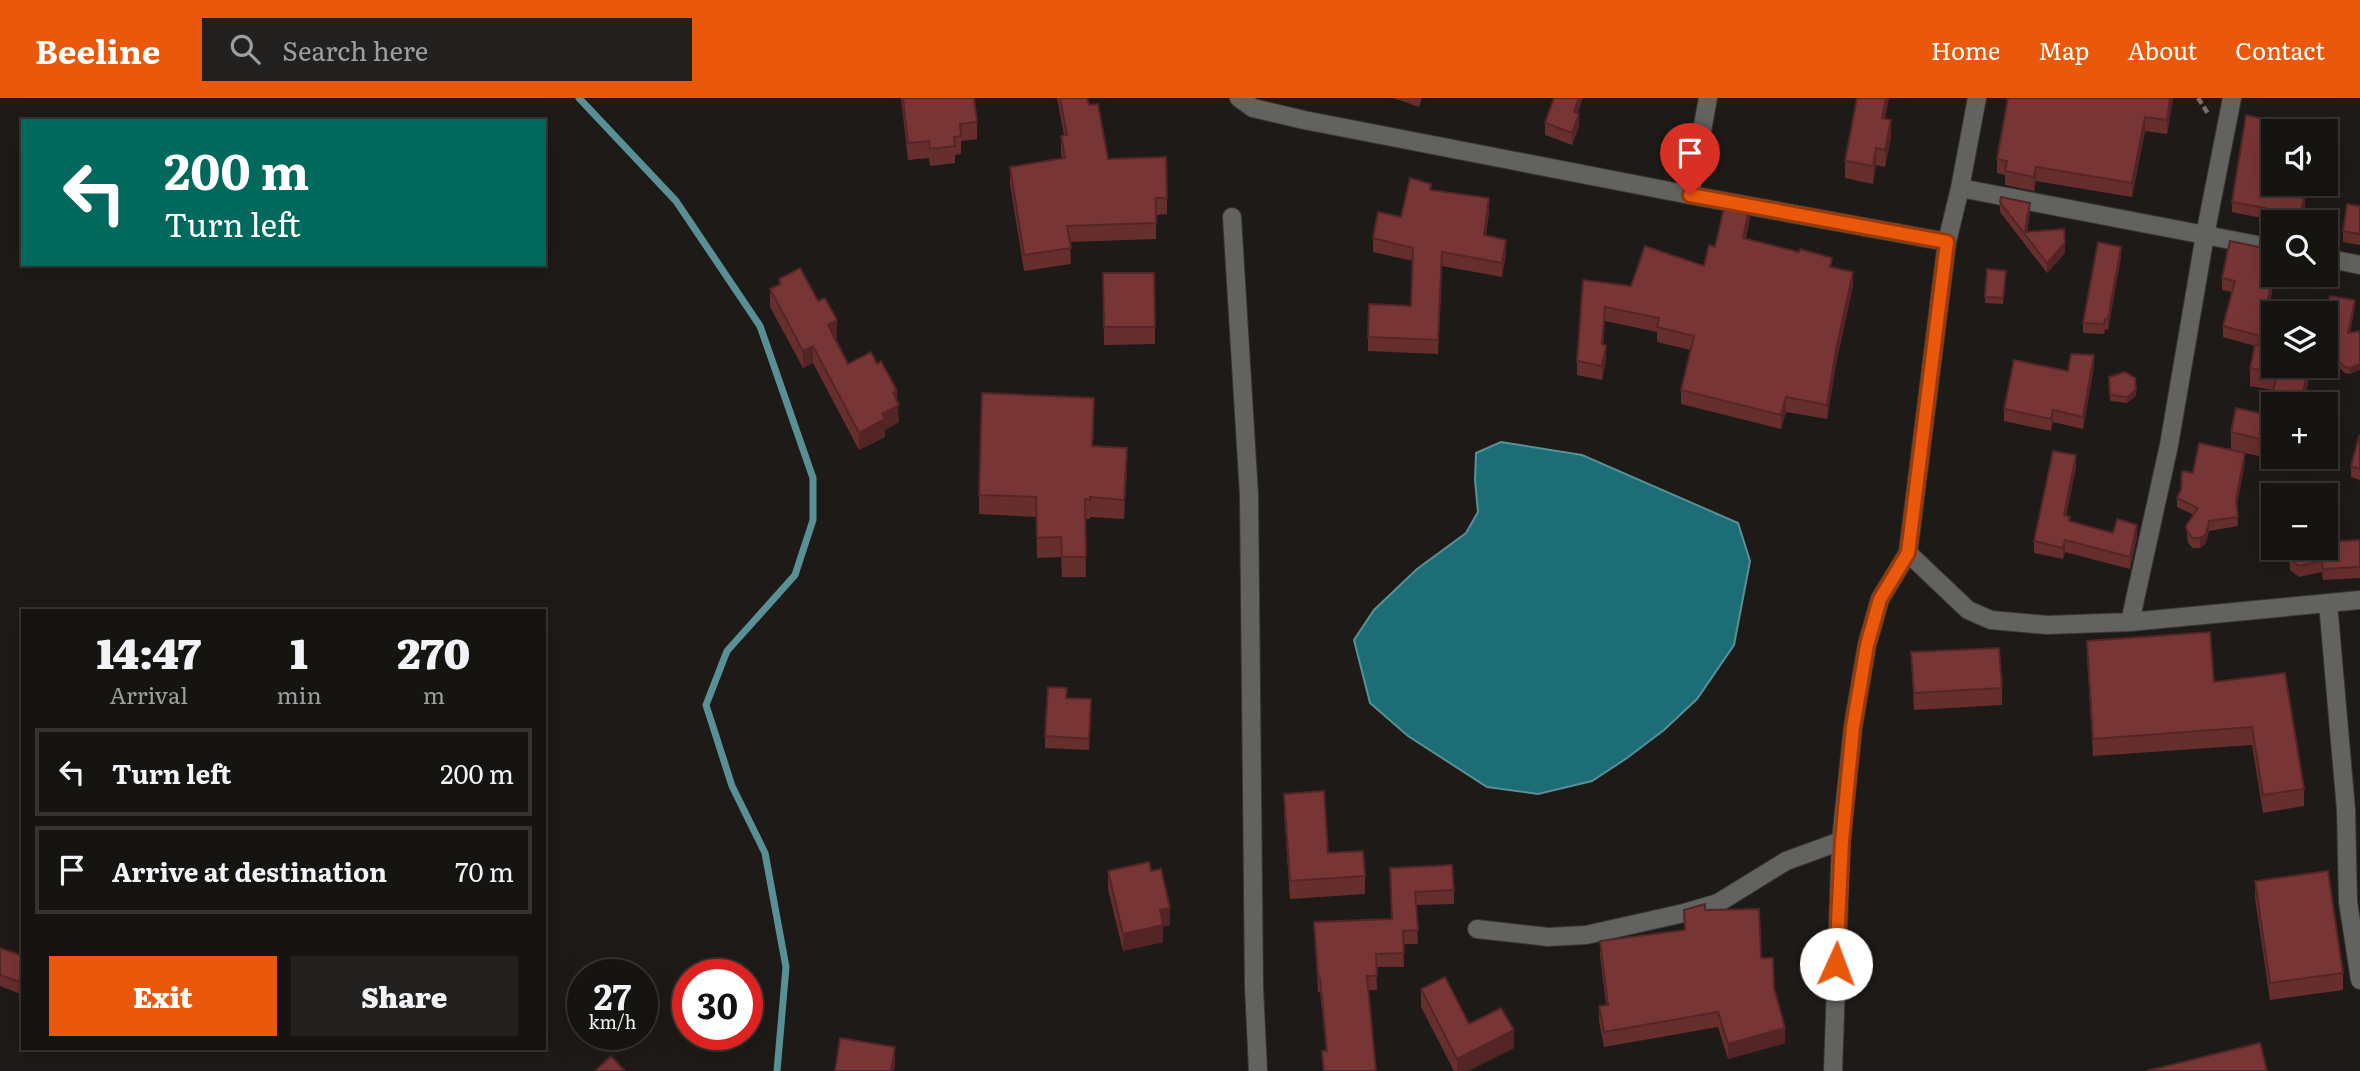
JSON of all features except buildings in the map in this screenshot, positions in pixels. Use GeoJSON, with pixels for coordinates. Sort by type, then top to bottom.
{"type":"FeatureCollection","features":[{"type":"Feature","properties":{"kind":"street"},"geometry":{"type":"LineString","coordinates":[[1239,98],[1253,108],[1304,120],[1947,242]]}},
{"type":"Feature","properties":{"kind":"street"},"geometry":{"type":"LineString","coordinates":[[1690,195],[1709,98]]}},
{"type":"Feature","properties":{"kind":"street"},"geometry":{"type":"LineString","coordinates":[[1833,1071],[1842,841],[1853,727],[1867,645],[1880,599],[1908,553],[1947,242],[1977,98]]}},
{"type":"Feature","properties":{"kind":"street"},"geometry":{"type":"LineString","coordinates":[[2130,622],[2169,444],[2232,98]]}},
{"type":"Feature","properties":{"kind":"street"},"geometry":{"type":"LineString","coordinates":[[1960,188],[2261,246]]}},
{"type":"Feature","properties":{"kind":"street"},"geometry":{"type":"LineString","coordinates":[[1232,217],[1249,495],[1254,987],[1258,1071]]}},
{"type":"Feature","properties":{"kind":"street"},"geometry":{"type":"LineString","coordinates":[[2338,260],[2360,265]]}},
{"type":"Feature","properties":{"kind":"street"},"geometry":{"type":"LineString","coordinates":[[1908,553],[1968,610],[1991,620],[2047,625],[2130,622],[2360,600]]}},
{"type":"Feature","properties":{"kind":"street"},"geometry":{"type":"LineString","coordinates":[[2328,603],[2346,810],[2348,902],[2360,980]]}},
{"type":"Feature","properties":{"kind":"street"},"geometry":{"type":"LineString","coordinates":[[1477,929],[1548,937],[1586,935],[1684,913],[1718,903],[1786,861],[1842,841]]}},
{"type":"Feature","properties":{"kind":"water"},"geometry":{"type":"Polygon","coordinates":[[[1501,442],[1582,455],[1738,523],[1750,561],[1734,645],[1697,699],[1664,730],[1592,781],[1538,794],[1487,787],[1408,736],[1370,703],[1354,640],[1374,610],[1417,569],[1466,533],[1478,512],[1476,453],[1501,442]]]}},
{"type":"Feature","properties":{"kind":"waterway"},"geometry":{"type":"LineString","coordinates":[[579,98],[676,201],[760,326],[813,478],[813,520],[795,575],[727,651],[706,705],[732,786],[765,853],[786,967],[777,1071]]}},
{"type":"Feature","properties":{"kind":"route"},"geometry":{"type":"LineString","coordinates":[[1690,195],[1947,242],[1908,553],[1880,599],[1867,645],[1853,727],[1842,841],[1836,964]]}}]}
